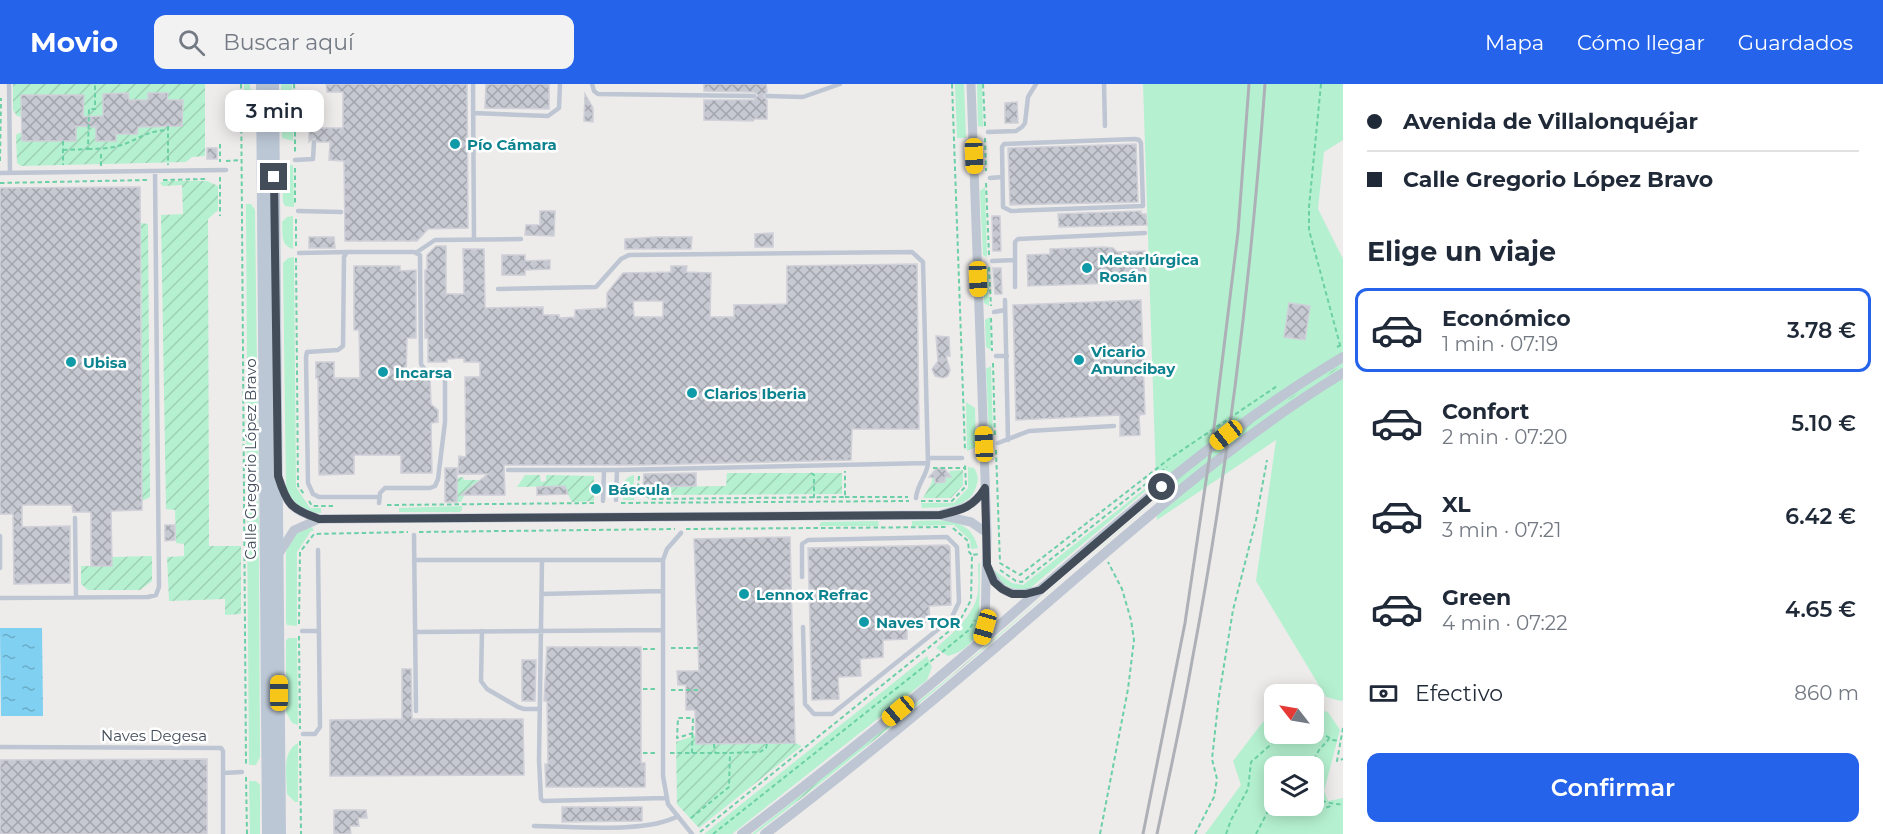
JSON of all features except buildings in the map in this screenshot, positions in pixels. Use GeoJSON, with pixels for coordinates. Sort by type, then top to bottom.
{"type":"FeatureCollection","features":[{"type":"Feature","properties":{"kind":"main road","name":"Calle Gregorio López Bravo"},"geometry":{"type":"LineString","coordinates":[[262,84],[268,834]]}},
{"type":"Feature","properties":{"kind":"main road","name":"Calle Gregorio López Bravo"},"geometry":{"type":"LineString","coordinates":[[273,84],[280,834]]}},
{"type":"Feature","properties":{"kind":"street"},"geometry":{"type":"LineString","coordinates":[[971,84],[987,533],[985,627],[981,641]]}},
{"type":"Feature","properties":{"kind":"street"},"geometry":{"type":"LineString","coordinates":[[742,834],[866,738],[1111,528],[1226,435],[1296,386],[1342,349]]}},
{"type":"Feature","properties":{"kind":"street"},"geometry":{"type":"LineString","coordinates":[[765,834],[937,698],[1104,554],[1240,442],[1343,373]]}},
{"type":"Feature","properties":{"kind":"street"},"geometry":{"type":"LineString","coordinates":[[278,476],[284,497],[290,505],[319,519]]}},
{"type":"Feature","properties":{"kind":"street"},"geometry":{"type":"LineString","coordinates":[[940,515],[969,506],[977,500],[985,488]]}},
{"type":"Feature","properties":{"kind":"street"},"geometry":{"type":"LineString","coordinates":[[278,555],[294,530],[319,519],[940,515],[971,522],[987,533]]}},
{"type":"Feature","properties":{"kind":"street"},"geometry":{"type":"LineString","coordinates":[[987,565],[994,582],[1007,592],[1026,594],[1041,590]]}},
{"type":"Feature","properties":{"kind":"lane"},"geometry":{"type":"LineString","coordinates":[[9,84],[10,173]]}},
{"type":"Feature","properties":{"kind":"lane"},"geometry":{"type":"LineString","coordinates":[[473,84],[474,240]]}},
{"type":"Feature","properties":{"kind":"lane"},"geometry":{"type":"LineString","coordinates":[[473,113],[548,116],[559,108],[560,84]]}},
{"type":"Feature","properties":{"kind":"lane"},"geometry":{"type":"LineString","coordinates":[[592,84],[594,92],[598,94],[754,96]]}},
{"type":"Feature","properties":{"kind":"lane"},"geometry":{"type":"LineString","coordinates":[[767,96],[803,97],[840,84]]}},
{"type":"Feature","properties":{"kind":"lane"},"geometry":{"type":"LineString","coordinates":[[988,132],[1017,131],[1022,127],[1025,123],[1028,97],[1036,84]]}},
{"type":"Feature","properties":{"kind":"lane"},"geometry":{"type":"LineString","coordinates":[[1104,84],[1105,126]]}},
{"type":"Feature","properties":{"kind":"lane"},"geometry":{"type":"LineString","coordinates":[[297,110],[312,111],[314,128]]}},
{"type":"Feature","properties":{"kind":"lane"},"geometry":{"type":"LineString","coordinates":[[1138,140],[1141,143],[1143,206],[1007,211],[1003,207],[1002,177],[1002,147],[1004,144],[1138,140]]}},
{"type":"Feature","properties":{"kind":"lane"},"geometry":{"type":"LineString","coordinates":[[295,160],[313,159],[314,142]]}},
{"type":"Feature","properties":{"kind":"lane"},"geometry":{"type":"LineString","coordinates":[[0,173],[226,170]]}},
{"type":"Feature","properties":{"kind":"lane"},"geometry":{"type":"LineString","coordinates":[[0,598],[148,597],[156,595],[159,587],[155,171]]}},
{"type":"Feature","properties":{"kind":"lane"},"geometry":{"type":"LineString","coordinates":[[990,178],[1002,177]]}},
{"type":"Feature","properties":{"kind":"lane"},"geometry":{"type":"LineString","coordinates":[[298,211],[342,212]]}},
{"type":"Feature","properties":{"kind":"lane"},"geometry":{"type":"LineString","coordinates":[[1015,287],[1015,242],[1018,239],[1145,234]]}},
{"type":"Feature","properties":{"kind":"lane"},"geometry":{"type":"LineString","coordinates":[[299,252],[417,252],[435,240],[521,239]]}},
{"type":"Feature","properties":{"kind":"lane"},"geometry":{"type":"LineString","coordinates":[[347,252],[344,257],[343,346],[338,350],[307,352],[306,357],[308,483],[313,494],[319,497],[379,502],[380,493],[385,488],[430,488],[435,486],[438,479],[445,422],[445,375],[440,370],[425,370],[420,364],[420,255],[417,252]]}},
{"type":"Feature","properties":{"kind":"lane"},"geometry":{"type":"LineString","coordinates":[[498,289],[596,287],[621,259],[629,255],[912,252],[923,262],[928,461],[927,471],[918,484],[916,497]]}},
{"type":"Feature","properties":{"kind":"lane"},"geometry":{"type":"LineString","coordinates":[[992,261],[1014,260]]}},
{"type":"Feature","properties":{"kind":"lane"},"geometry":{"type":"LineString","coordinates":[[1005,300],[1008,440]]}},
{"type":"Feature","properties":{"kind":"lane"},"geometry":{"type":"LineString","coordinates":[[994,312],[1005,310]]}},
{"type":"Feature","properties":{"kind":"lane"},"geometry":{"type":"LineString","coordinates":[[996,356],[1006,356]]}},
{"type":"Feature","properties":{"kind":"lane"},"geometry":{"type":"LineString","coordinates":[[998,443],[1029,430],[1114,426]]}},
{"type":"Feature","properties":{"kind":"lane"},"geometry":{"type":"LineString","coordinates":[[508,470],[639,470],[845,465],[962,458]]}},
{"type":"Feature","properties":{"kind":"lane"},"geometry":{"type":"LineString","coordinates":[[603,502],[604,470]]}},
{"type":"Feature","properties":{"kind":"lane"},"geometry":{"type":"LineString","coordinates":[[616,502],[617,470]]}},
{"type":"Feature","properties":{"kind":"lane"},"geometry":{"type":"LineString","coordinates":[[75,518],[76,597]]}},
{"type":"Feature","properties":{"kind":"lane"},"geometry":{"type":"LineString","coordinates":[[813,532],[813,539]]}},
{"type":"Feature","properties":{"kind":"lane"},"geometry":{"type":"LineString","coordinates":[[882,532],[882,538]]}},
{"type":"Feature","properties":{"kind":"lane"},"geometry":{"type":"LineString","coordinates":[[681,533],[667,549],[663,561],[663,753],[665,798],[692,834]]}},
{"type":"Feature","properties":{"kind":"lane"},"geometry":{"type":"LineString","coordinates":[[414,535],[416,711]]}},
{"type":"Feature","properties":{"kind":"lane"},"geometry":{"type":"LineString","coordinates":[[0,536],[0,568]]}},
{"type":"Feature","properties":{"kind":"lane"},"geometry":{"type":"LineString","coordinates":[[802,577],[802,544],[804,541],[813,539],[947,537],[957,547],[959,602],[951,619],[925,644],[832,714],[814,714],[805,704],[803,627]]}},
{"type":"Feature","properties":{"kind":"lane"},"geometry":{"type":"LineString","coordinates":[[303,734],[315,734],[320,727],[318,550]]}},
{"type":"Feature","properties":{"kind":"lane"},"geometry":{"type":"LineString","coordinates":[[414,560],[663,561]]}},
{"type":"Feature","properties":{"kind":"lane"},"geometry":{"type":"LineString","coordinates":[[542,561],[539,795],[541,799],[543,801],[665,798]]}},
{"type":"Feature","properties":{"kind":"lane"},"geometry":{"type":"LineString","coordinates":[[542,594],[663,591]]}},
{"type":"Feature","properties":{"kind":"lane"},"geometry":{"type":"LineString","coordinates":[[415,632],[663,630]]}},
{"type":"Feature","properties":{"kind":"lane"},"geometry":{"type":"LineString","coordinates":[[302,631],[318,631]]}},
{"type":"Feature","properties":{"kind":"lane"},"geometry":{"type":"LineString","coordinates":[[482,631],[481,681],[488,689],[524,709],[540,709]]}},
{"type":"Feature","properties":{"kind":"lane","name":"Naves Degesa"},"geometry":{"type":"LineString","coordinates":[[0,747],[214,746],[220,748],[223,751],[223,834]]}},
{"type":"Feature","properties":{"kind":"lane"},"geometry":{"type":"LineString","coordinates":[[223,773],[242,772]]}},
{"type":"Feature","properties":{"kind":"lane"},"geometry":{"type":"LineString","coordinates":[[534,826],[644,826],[667,822],[678,816]]}},
{"type":"Feature","properties":{"kind":"path"},"geometry":{"type":"LineString","coordinates":[[88,149],[88,109],[96,109],[95,84]]}},
{"type":"Feature","properties":{"kind":"path"},"geometry":{"type":"LineString","coordinates":[[242,84],[247,834]]}},
{"type":"Feature","properties":{"kind":"path"},"geometry":{"type":"LineString","coordinates":[[294,84],[298,486],[312,506],[334,506]]}},
{"type":"Feature","properties":{"kind":"path"},"geometry":{"type":"LineString","coordinates":[[616,502],[952,501],[966,486],[952,84]]}},
{"type":"Feature","properties":{"kind":"path"},"geometry":{"type":"LineString","coordinates":[[983,84],[1000,563],[1020,575],[1169,459],[1280,384]]}},
{"type":"Feature","properties":{"kind":"path"},"geometry":{"type":"LineString","coordinates":[[1321,84],[1309,207],[1309,230],[1342,349],[1330,352]]}},
{"type":"Feature","properties":{"kind":"path"},"geometry":{"type":"LineString","coordinates":[[0,161],[1,95]]}},
{"type":"Feature","properties":{"kind":"path"},"geometry":{"type":"LineString","coordinates":[[168,126],[169,170]]}},
{"type":"Feature","properties":{"kind":"path"},"geometry":{"type":"LineString","coordinates":[[63,150],[103,149],[124,144],[152,131],[168,130]]}},
{"type":"Feature","properties":{"kind":"path"},"geometry":{"type":"LineString","coordinates":[[63,141],[63,173]]}},
{"type":"Feature","properties":{"kind":"path"},"geometry":{"type":"LineString","coordinates":[[226,161],[242,160]]}},
{"type":"Feature","properties":{"kind":"path"},"geometry":{"type":"LineString","coordinates":[[0,183],[210,179]]}},
{"type":"Feature","properties":{"kind":"path"},"geometry":{"type":"LineString","coordinates":[[220,194],[220,216]]}},
{"type":"Feature","properties":{"kind":"path"},"geometry":{"type":"LineString","coordinates":[[1195,834],[1214,797],[1217,780],[1212,759],[1219,696],[1233,610],[1256,520],[1267,460]]}},
{"type":"Feature","properties":{"kind":"path"},"geometry":{"type":"LineString","coordinates":[[845,465],[845,497]]}},
{"type":"Feature","properties":{"kind":"path"},"geometry":{"type":"LineString","coordinates":[[932,468],[965,468]]}},
{"type":"Feature","properties":{"kind":"path"},"geometry":{"type":"LineString","coordinates":[[639,470],[638,488],[650,499],[916,497]]}},
{"type":"Feature","properties":{"kind":"path"},"geometry":{"type":"LineString","coordinates":[[811,475],[814,475],[814,498]]}},
{"type":"Feature","properties":{"kind":"path"},"geometry":{"type":"LineString","coordinates":[[379,502],[603,502]]}},
{"type":"Feature","properties":{"kind":"path"},"geometry":{"type":"LineString","coordinates":[[301,834],[300,552],[314,534],[500,530],[952,527],[968,541],[969,552],[972,555]]}},
{"type":"Feature","properties":{"kind":"path"},"geometry":{"type":"LineString","coordinates":[[1100,834],[1126,700],[1134,640],[1122,589],[1104,554]]}},
{"type":"Feature","properties":{"kind":"path"},"geometry":{"type":"LineString","coordinates":[[692,753],[693,733],[693,718],[678,718],[677,738],[693,733]]}},
{"type":"Feature","properties":{"kind":"path"},"geometry":{"type":"LineString","coordinates":[[1343,728],[1337,761],[1343,759]]}},
{"type":"Feature","properties":{"kind":"path"},"geometry":{"type":"LineString","coordinates":[[1324,735],[1340,741]]}},
{"type":"Feature","properties":{"kind":"path"},"geometry":{"type":"LineString","coordinates":[[1316,756],[1329,739]]}},
{"type":"Feature","properties":{"kind":"path"},"geometry":{"type":"LineString","coordinates":[[643,753],[760,752],[766,748],[766,743]]}},
{"type":"Feature","properties":{"kind":"path"},"geometry":{"type":"LineString","coordinates":[[714,744],[715,753]]}},
{"type":"Feature","properties":{"kind":"path"},"geometry":{"type":"LineString","coordinates":[[1226,834],[1248,789],[1251,762],[1272,744]]}},
{"type":"Feature","properties":{"kind":"path"},"geometry":{"type":"LineString","coordinates":[[691,818],[729,786],[730,753]]}},
{"type":"Feature","properties":{"kind":"path"},"geometry":{"type":"LineString","coordinates":[[1324,802],[1334,805]]}},
{"type":"Feature","properties":{"kind":"path"},"geometry":{"type":"LineString","coordinates":[[1324,808],[1343,804]]}},
{"type":"Feature","properties":{"kind":"path"},"geometry":{"type":"LineString","coordinates":[[1256,834],[1265,816]]}},
{"type":"Feature","properties":{"kind":"green space"},"geometry":{"type":"Polygon","coordinates":[[[13,84],[205,84],[205,156],[192,157],[186,162],[21,166],[17,163],[16,135],[19,133],[22,133],[22,141],[76,141],[76,126],[83,126],[84,95],[22,95],[22,117],[17,116],[13,110],[13,84]]]}},
{"type":"Feature","properties":{"kind":"green space"},"geometry":{"type":"Polygon","coordinates":[[[244,84],[250,84],[250,89],[255,90],[255,98],[253,109],[244,117],[244,84]]]}},
{"type":"Feature","properties":{"kind":"green space"},"geometry":{"type":"Polygon","coordinates":[[[281,84],[292,84],[293,105],[281,99],[281,84]]]}},
{"type":"Feature","properties":{"kind":"green space"},"geometry":{"type":"Polygon","coordinates":[[[955,84],[964,84],[966,138],[957,138],[955,84]]]}},
{"type":"Feature","properties":{"kind":"green space"},"geometry":{"type":"Polygon","coordinates":[[[977,84],[982,84],[983,127],[978,126],[977,84]]]}},
{"type":"Feature","properties":{"kind":"green space"},"geometry":{"type":"Polygon","coordinates":[[[1143,84],[1343,84],[1343,140],[1324,152],[1318,209],[1343,259],[1343,700],[1326,697],[1324,684],[1318,684],[1256,581],[1276,440],[1157,520],[1156,482],[1028,590],[1007,586],[997,576],[994,570],[1012,583],[1023,585],[1156,480],[1143,84]]]}},
{"type":"Feature","properties":{"kind":"green space"},"geometry":{"type":"Polygon","coordinates":[[[293,116],[293,141],[282,138],[282,122],[293,116]]]}},
{"type":"Feature","properties":{"kind":"green space"},"geometry":{"type":"Polygon","coordinates":[[[287,165],[293,165],[294,207],[285,206],[283,202],[282,170],[287,165]]]}},
{"type":"Feature","properties":{"kind":"green space"},"geometry":{"type":"Polygon","coordinates":[[[164,181],[207,181],[218,186],[218,210],[208,219],[209,546],[241,546],[241,614],[225,615],[225,599],[169,601],[167,557],[184,556],[184,544],[176,543],[175,510],[166,509],[161,215],[183,214],[182,185],[163,186],[160,183],[164,181]]]}},
{"type":"Feature","properties":{"kind":"green space"},"geometry":{"type":"Polygon","coordinates":[[[985,187],[987,257],[983,255],[980,191],[985,187]]]}},
{"type":"Feature","properties":{"kind":"green space"},"geometry":{"type":"Polygon","coordinates":[[[246,204],[251,204],[255,210],[257,367],[253,371],[247,371],[246,204]]]}},
{"type":"Feature","properties":{"kind":"green space"},"geometry":{"type":"Polygon","coordinates":[[[293,216],[293,249],[284,242],[282,222],[287,217],[293,216]]]}},
{"type":"Feature","properties":{"kind":"green space"},"geometry":{"type":"Polygon","coordinates":[[[141,223],[148,224],[150,497],[142,501],[141,223]]]}},
{"type":"Feature","properties":{"kind":"green space"},"geometry":{"type":"Polygon","coordinates":[[[294,257],[296,487],[310,508],[321,508],[321,513],[314,513],[299,506],[286,488],[283,263],[288,258],[294,257]]]}},
{"type":"Feature","properties":{"kind":"green space"},"geometry":{"type":"Polygon","coordinates":[[[988,268],[989,306],[984,303],[983,270],[988,268]]]}},
{"type":"Feature","properties":{"kind":"green space"},"geometry":{"type":"Polygon","coordinates":[[[990,317],[991,350],[986,347],[985,320],[990,317]]]}},
{"type":"Feature","properties":{"kind":"green space"},"geometry":{"type":"Polygon","coordinates":[[[1343,364],[1244,430],[1154,501],[1255,420],[1343,364]]]}},
{"type":"Feature","properties":{"kind":"green space"},"geometry":{"type":"Polygon","coordinates":[[[991,366],[993,437],[989,435],[986,369],[991,366]]]}},
{"type":"Feature","properties":{"kind":"green space"},"geometry":{"type":"Polygon","coordinates":[[[250,382],[258,388],[260,757],[256,765],[249,765],[246,383],[250,382]]]}},
{"type":"Feature","properties":{"kind":"green space"},"geometry":{"type":"Polygon","coordinates":[[[966,402],[975,408],[976,447],[967,451],[966,402]]]}},
{"type":"Feature","properties":{"kind":"green space"},"geometry":{"type":"Polygon","coordinates":[[[968,467],[974,468],[978,479],[967,500],[954,506],[922,508],[921,503],[954,503],[968,488],[968,467]]]}},
{"type":"Feature","properties":{"kind":"green space"},"geometry":{"type":"Polygon","coordinates":[[[963,470],[963,485],[951,498],[923,498],[932,478],[935,478],[935,483],[945,482],[945,477],[948,477],[950,471],[963,470]]]}},
{"type":"Feature","properties":{"kind":"green space"},"geometry":{"type":"Polygon","coordinates":[[[727,473],[842,473],[842,494],[652,495],[643,487],[726,486],[727,473]]]}},
{"type":"Feature","properties":{"kind":"green space"},"geometry":{"type":"Polygon","coordinates":[[[525,475],[540,475],[541,482],[546,481],[546,475],[594,476],[594,501],[572,502],[564,486],[517,487],[525,475]]]}},
{"type":"Feature","properties":{"kind":"green space"},"geometry":{"type":"Polygon","coordinates":[[[634,475],[634,500],[623,500],[625,481],[634,475]]]}},
{"type":"Feature","properties":{"kind":"green space"},"geometry":{"type":"Polygon","coordinates":[[[463,477],[464,480],[504,480],[466,492],[461,502],[457,502],[457,478],[463,477]]]}},
{"type":"Feature","properties":{"kind":"green space"},"geometry":{"type":"Polygon","coordinates":[[[462,506],[460,512],[399,512],[399,508],[462,506]]]}},
{"type":"Feature","properties":{"kind":"green space"},"geometry":{"type":"Polygon","coordinates":[[[878,521],[879,526],[819,526],[821,522],[878,521]]]}},
{"type":"Feature","properties":{"kind":"green space"},"geometry":{"type":"Polygon","coordinates":[[[912,521],[943,521],[961,525],[974,537],[978,548],[971,549],[970,540],[954,525],[912,526],[912,521]]]}},
{"type":"Feature","properties":{"kind":"green space"},"geometry":{"type":"Polygon","coordinates":[[[312,527],[314,531],[311,531],[297,552],[297,626],[287,625],[286,551],[297,533],[312,527]]]}},
{"type":"Feature","properties":{"kind":"green space"},"geometry":{"type":"Polygon","coordinates":[[[152,556],[152,581],[140,590],[88,590],[81,584],[81,566],[112,566],[112,557],[152,556]]]}},
{"type":"Feature","properties":{"kind":"green space"},"geometry":{"type":"Polygon","coordinates":[[[980,563],[979,627],[968,646],[948,656],[936,648],[968,616],[978,592],[978,564],[980,563]]]}},
{"type":"Feature","properties":{"kind":"green space"},"geometry":{"type":"Polygon","coordinates":[[[1074,570],[987,646],[901,718],[785,811],[752,834],[952,675],[1074,570]]]}},
{"type":"Feature","properties":{"kind":"green space"},"geometry":{"type":"Polygon","coordinates":[[[288,638],[297,638],[298,725],[292,723],[286,712],[286,641],[288,638]]]}},
{"type":"Feature","properties":{"kind":"green space"},"geometry":{"type":"Polygon","coordinates":[[[927,656],[932,667],[927,680],[732,834],[704,834],[927,656]]]}},
{"type":"Feature","properties":{"kind":"green space"},"geometry":{"type":"Polygon","coordinates":[[[1324,711],[1328,712],[1340,730],[1324,791],[1328,801],[1343,798],[1343,834],[1205,834],[1241,785],[1233,761],[1264,721],[1264,744],[1324,744],[1324,711]]]}},
{"type":"Feature","properties":{"kind":"green space"},"geometry":{"type":"Polygon","coordinates":[[[696,735],[696,744],[795,743],[802,746],[699,828],[677,804],[676,742],[696,735]]]}},
{"type":"Feature","properties":{"kind":"green space"},"geometry":{"type":"Polygon","coordinates":[[[298,743],[298,802],[295,802],[287,794],[286,766],[289,752],[298,743]]]}},
{"type":"Feature","properties":{"kind":"green space"},"geometry":{"type":"Polygon","coordinates":[[[249,781],[256,781],[260,785],[260,834],[250,834],[249,781]]]}},
{"type":"Feature","properties":{"kind":"green space"},"geometry":{"type":"Polygon","coordinates":[[[1288,816],[1301,816],[1302,820],[1290,823],[1288,816]]]}},
{"type":"Feature","properties":{"kind":"water"},"geometry":{"type":"Polygon","coordinates":[[[0,628],[42,628],[43,716],[1,716],[0,628]]]}},
{"type":"Feature","properties":{"kind":"railway"},"geometry":{"type":"LineString","coordinates":[[1143,834],[1185,623],[1215,420],[1238,232],[1249,84]]}},
{"type":"Feature","properties":{"kind":"railway"},"geometry":{"type":"LineString","coordinates":[[1157,834],[1180,726],[1217,517],[1237,373],[1253,229],[1265,84]]}},
{"type":"Feature","properties":{"kind":"place","name":"Pío Cámara"},"geometry":{"type":"Point","coordinates":[455,144]}},
{"type":"Feature","properties":{"kind":"place","name":"Metarlúrgica Rosán"},"geometry":{"type":"Point","coordinates":[1087,268]}},
{"type":"Feature","properties":{"kind":"place","name":"Vicario Anuncibay"},"geometry":{"type":"Point","coordinates":[1079,360]}},
{"type":"Feature","properties":{"kind":"place","name":"Ubisa"},"geometry":{"type":"Point","coordinates":[71,362]}},
{"type":"Feature","properties":{"kind":"place","name":"Incarsa"},"geometry":{"type":"Point","coordinates":[383,372]}},
{"type":"Feature","properties":{"kind":"place","name":"Clarios Iberia"},"geometry":{"type":"Point","coordinates":[692,393]}},
{"type":"Feature","properties":{"kind":"place","name":"Báscula"},"geometry":{"type":"Point","coordinates":[596,489]}},
{"type":"Feature","properties":{"kind":"place","name":"Lennox Refrac"},"geometry":{"type":"Point","coordinates":[744,594]}},
{"type":"Feature","properties":{"kind":"place","name":"Naves TOR"},"geometry":{"type":"Point","coordinates":[864,622]}},
{"type":"Feature","properties":{"kind":"route"},"geometry":{"type":"LineString","coordinates":[[274,177],[278,476],[284,497],[290,505],[319,519],[940,515],[969,506],[977,500],[985,488],[987,565],[994,582],[1002,589],[1012,594],[1026,594],[1041,590],[1111,528],[1162,487]]}}]}
